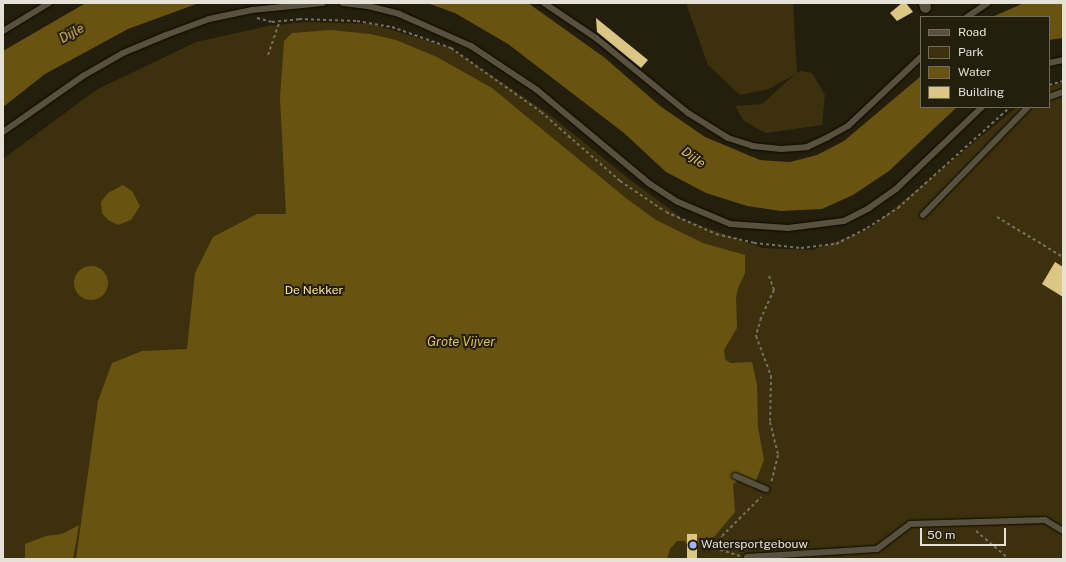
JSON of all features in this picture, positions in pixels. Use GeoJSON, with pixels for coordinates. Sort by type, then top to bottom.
{"type":"FeatureCollection","features":[{"type":"Feature","properties":{"kind":"lane"},"geometry":{"type":"LineString","coordinates":[[3,31],[49,3]]}},
{"type":"Feature","properties":{"kind":"lane"},"geometry":{"type":"LineString","coordinates":[[3,132],[83,76],[123,53],[166,35],[209,18],[252,10],[324,3]]}},
{"type":"Feature","properties":{"kind":"lane"},"geometry":{"type":"LineString","coordinates":[[343,3],[368,6],[399,14],[471,46],[537,90],[650,184],[678,202],[730,224],[754,228],[788,228],[844,221],[869,208],[896,188],[981,108]]}},
{"type":"Feature","properties":{"kind":"lane"},"geometry":{"type":"LineString","coordinates":[[544,3],[596,38],[688,113],[728,138],[752,146],[781,149],[806,147],[828,137],[848,126],[920,58]]}},
{"type":"Feature","properties":{"kind":"lane"},"geometry":{"type":"LineString","coordinates":[[968,16],[988,3]]}},
{"type":"Feature","properties":{"kind":"lane"},"geometry":{"type":"LineString","coordinates":[[1050,63],[1063,60]]}},
{"type":"Feature","properties":{"kind":"lane"},"geometry":{"type":"LineString","coordinates":[[1050,97],[1063,92]]}},
{"type":"Feature","properties":{"kind":"lane"},"geometry":{"type":"LineString","coordinates":[[923,215],[1027,108]]}},
{"type":"Feature","properties":{"kind":"lane"},"geometry":{"type":"LineString","coordinates":[[735,476],[766,489]]}},
{"type":"Feature","properties":{"kind":"lane"},"geometry":{"type":"LineString","coordinates":[[747,557],[877,549],[910,524],[1045,520],[1063,531]]}},
{"type":"Feature","properties":{"kind":"path"},"geometry":{"type":"LineString","coordinates":[[272,22],[299,19],[357,21],[392,27],[450,48],[541,112],[620,181],[666,212],[716,234],[754,243],[801,248],[836,244],[867,228],[898,208],[1009,108]]}},
{"type":"Feature","properties":{"kind":"path"},"geometry":{"type":"LineString","coordinates":[[268,55],[280,22]]}},
{"type":"Feature","properties":{"kind":"path"},"geometry":{"type":"LineString","coordinates":[[1050,85],[1063,81]]}},
{"type":"Feature","properties":{"kind":"path"},"geometry":{"type":"LineString","coordinates":[[997,217],[1063,257]]}},
{"type":"Feature","properties":{"kind":"path"},"geometry":{"type":"LineString","coordinates":[[747,557],[736,558],[719,549],[722,536],[753,508],[771,483],[778,455],[770,422],[771,376],[756,336],[761,318],[774,290],[769,276]]}},
{"type":"Feature","properties":{"kind":"path"},"geometry":{"type":"LineString","coordinates":[[964,523],[1009,559]]}},
{"type":"Feature","properties":{"kind":"green space"},"geometry":{"type":"Polygon","coordinates":[[[686,3],[793,3],[797,73],[801,71],[812,73],[825,95],[822,125],[766,133],[744,121],[735,106],[762,104],[794,75],[769,89],[740,95],[708,65],[686,3]]]}},
{"type":"Feature","properties":{"kind":"green space","name":"De Nekker"},"geometry":{"type":"Polygon","coordinates":[[[305,22],[372,24],[451,48],[550,115],[629,179],[683,219],[762,248],[813,250],[869,229],[1016,108],[1050,108],[1050,87],[1063,82],[1063,559],[3,559],[3,159],[96,90],[196,42],[268,26],[305,22]]]}},
{"type":"Feature","properties":{"kind":"water","name":"Dijle"},"geometry":{"type":"Polygon","coordinates":[[[199,3],[128,29],[45,74],[3,107],[3,51],[84,4],[199,3]]]}},
{"type":"Feature","properties":{"kind":"water","name":"Dijle"},"geometry":{"type":"Polygon","coordinates":[[[427,3],[528,3],[605,58],[660,106],[705,137],[760,160],[790,162],[817,155],[844,141],[920,77],[920,108],[956,108],[889,171],[853,195],[822,209],[781,211],[747,206],[706,193],[666,172],[624,133],[508,44],[455,13],[427,3]]]}},
{"type":"Feature","properties":{"kind":"water"},"geometry":{"type":"Polygon","coordinates":[[[1024,3],[1063,3],[1063,38],[1050,40],[1050,16],[994,16],[1024,3]]]}},
{"type":"Feature","properties":{"kind":"water","name":"Grote Vijver"},"geometry":{"type":"Polygon","coordinates":[[[331,30],[370,34],[396,40],[437,57],[492,88],[627,199],[656,220],[703,243],[745,255],[745,273],[738,288],[736,297],[737,328],[724,350],[725,359],[730,363],[752,362],[757,385],[758,427],[764,460],[753,488],[738,481],[733,484],[735,512],[714,537],[700,539],[698,547],[697,534],[687,535],[688,547],[685,541],[677,541],[670,549],[667,559],[76,559],[98,401],[112,363],[142,351],[187,349],[195,273],[213,237],[257,214],[286,214],[280,98],[284,41],[292,33],[331,30]]]}},
{"type":"Feature","properties":{"kind":"water"},"geometry":{"type":"Polygon","coordinates":[[[123,185],[132,191],[140,206],[131,220],[118,225],[108,220],[102,213],[101,202],[108,193],[123,185]]]}},
{"type":"Feature","properties":{"kind":"water"},"geometry":{"type":"Polygon","coordinates":[[[91,266],[103,271],[108,283],[103,295],[91,300],[79,295],[74,283],[79,271],[91,266]]]}},
{"type":"Feature","properties":{"kind":"water"},"geometry":{"type":"Polygon","coordinates":[[[79,525],[73,559],[25,559],[25,544],[46,536],[62,534],[79,525]]]}},
{"type":"Feature","properties":{"kind":"building"},"geometry":{"type":"Polygon","coordinates":[[[902,3],[906,3],[913,12],[897,21],[890,13],[902,3]]]}},
{"type":"Feature","properties":{"kind":"building"},"geometry":{"type":"Polygon","coordinates":[[[596,18],[648,60],[641,68],[597,32],[596,18]]]}},
{"type":"Feature","properties":{"kind":"building"},"geometry":{"type":"Polygon","coordinates":[[[1055,262],[1063,267],[1063,297],[1042,284],[1055,262]]]}},
{"type":"Feature","properties":{"kind":"building","name":"Watersportgebouw"},"geometry":{"type":"Polygon","coordinates":[[[687,534],[697,534],[697,559],[687,559],[687,534]]]}},
{"type":"Feature","properties":{"kind":"place","name":"Watersportgebouw"},"geometry":{"type":"Point","coordinates":[693,545]}}]}
